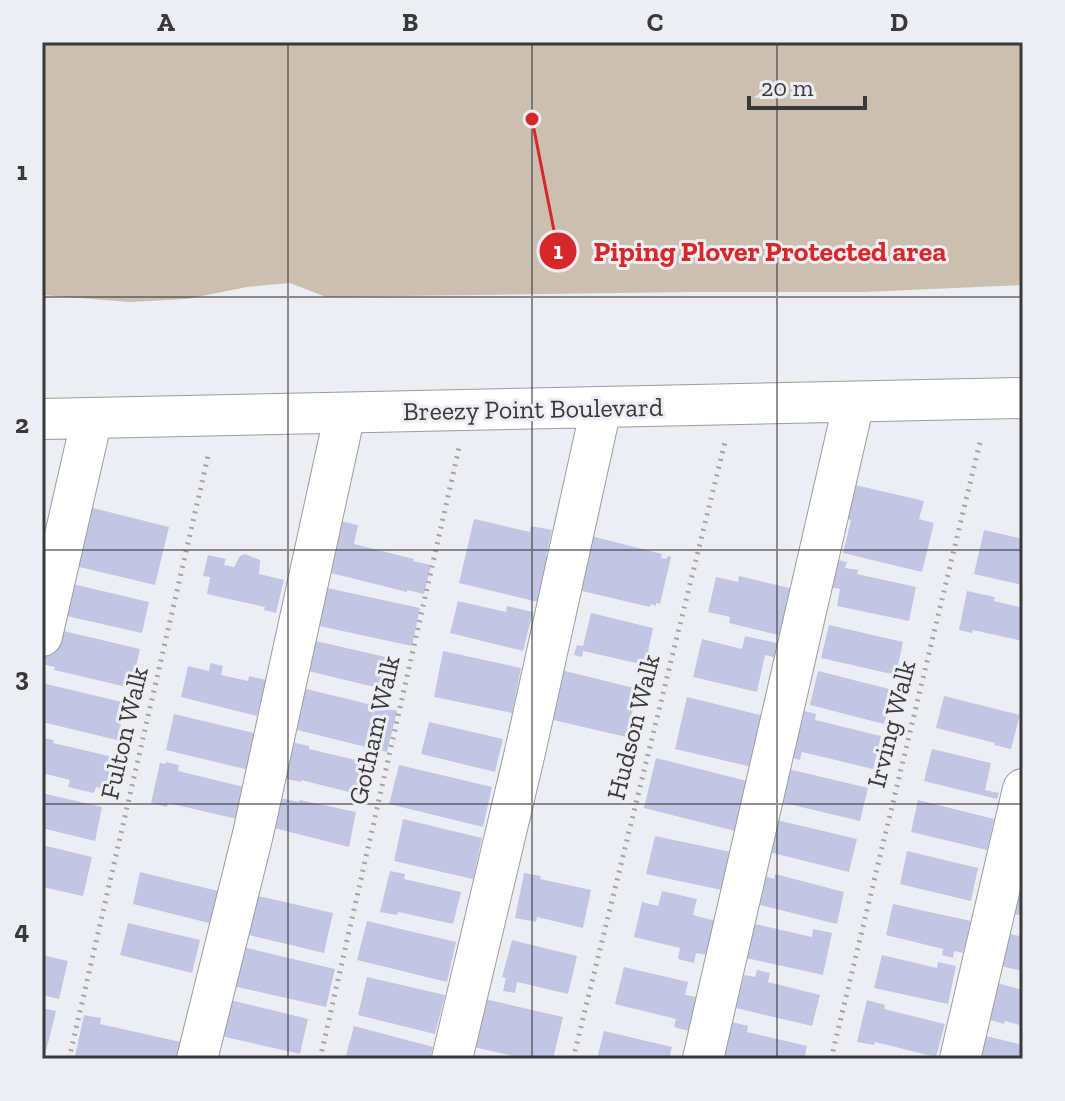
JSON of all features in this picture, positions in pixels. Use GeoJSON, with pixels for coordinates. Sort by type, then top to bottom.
{"type":"FeatureCollection","features":[{"type":"Feature","properties":{"kind":"street","name":"Breezy Point Boulevard"},"geometry":{"type":"LineString","coordinates":[[42,419],[1007,398]]}},
{"type":"Feature","properties":{"kind":"street"},"geometry":{"type":"LineString","coordinates":[[703,1059],[854,402]]}},
{"type":"Feature","properties":{"kind":"street"},"geometry":{"type":"LineString","coordinates":[[452,1059],[525,752],[601,408]]}},
{"type":"Feature","properties":{"kind":"street"},"geometry":{"type":"LineString","coordinates":[[197,1059],[253,834],[345,413]]}},
{"type":"Feature","properties":{"kind":"street"},"geometry":{"type":"LineString","coordinates":[[42,636],[92,418]]}},
{"type":"Feature","properties":{"kind":"street"},"geometry":{"type":"LineString","coordinates":[[960,1059],[1023,789]]}},
{"type":"Feature","properties":{"kind":"path","name":"Irving Walk"},"geometry":{"type":"LineString","coordinates":[[831,1059],[1007,398]]}},
{"type":"Feature","properties":{"kind":"path","name":"Hudson Walk"},"geometry":{"type":"LineString","coordinates":[[573,1059],[734,406]]}},
{"type":"Feature","properties":{"kind":"path","name":"Gotham Walk"},"geometry":{"type":"LineString","coordinates":[[320,1059],[468,410]]}},
{"type":"Feature","properties":{"kind":"path","name":"Fulton Walk"},"geometry":{"type":"LineString","coordinates":[[69,1059],[217,416]]}},
{"type":"Feature","properties":{"kind":"shaded area"},"geometry":{"type":"Polygon","coordinates":[[[42,42],[1023,42],[1023,285],[864,292],[326,297],[290,283],[247,287],[187,299],[129,302],[42,295],[42,42]]]}},
{"type":"Feature","properties":{"kind":"building"},"geometry":{"type":"Polygon","coordinates":[[[851,484],[924,501],[919,519],[934,523],[922,572],[843,553],[851,520],[843,518],[851,484]]]}},
{"type":"Feature","properties":{"kind":"building"},"geometry":{"type":"Polygon","coordinates":[[[81,505],[169,527],[155,585],[67,564],[81,505]]]}},
{"type":"Feature","properties":{"kind":"building"},"geometry":{"type":"Polygon","coordinates":[[[474,519],[530,532],[531,526],[552,530],[546,556],[557,558],[546,604],[459,583],[474,519]]]}},
{"type":"Feature","properties":{"kind":"building"},"geometry":{"type":"Polygon","coordinates":[[[336,520],[358,525],[354,544],[431,565],[424,594],[323,571],[336,520]]]}},
{"type":"Feature","properties":{"kind":"building"},"geometry":{"type":"Polygon","coordinates":[[[984,530],[1023,539],[1023,585],[974,574],[984,530]]]}},
{"type":"Feature","properties":{"kind":"building"},"geometry":{"type":"Polygon","coordinates":[[[591,536],[662,554],[661,558],[671,557],[660,604],[651,604],[650,607],[578,590],[591,536]]]}},
{"type":"Feature","properties":{"kind":"building"},"geometry":{"type":"Polygon","coordinates":[[[245,554],[260,560],[259,574],[284,580],[276,613],[264,610],[265,607],[207,594],[210,577],[203,576],[208,555],[226,559],[224,565],[234,567],[240,556],[245,554]]]}},
{"type":"Feature","properties":{"kind":"building"},"geometry":{"type":"Polygon","coordinates":[[[825,557],[847,562],[845,568],[858,570],[857,574],[916,587],[909,621],[837,606],[840,589],[819,585],[825,557]]]}},
{"type":"Feature","properties":{"kind":"building"},"geometry":{"type":"Polygon","coordinates":[[[739,576],[794,589],[783,636],[729,623],[730,617],[708,612],[716,577],[738,582],[739,576]]]}},
{"type":"Feature","properties":{"kind":"building"},"geometry":{"type":"Polygon","coordinates":[[[60,581],[149,602],[142,633],[53,613],[60,581]]]}},
{"type":"Feature","properties":{"kind":"building"},"geometry":{"type":"Polygon","coordinates":[[[318,586],[420,608],[412,646],[310,624],[318,586]]]}},
{"type":"Feature","properties":{"kind":"building"},"geometry":{"type":"Polygon","coordinates":[[[967,591],[1023,608],[1023,641],[959,630],[967,591]]]}},
{"type":"Feature","properties":{"kind":"building"},"geometry":{"type":"Polygon","coordinates":[[[458,601],[506,612],[507,606],[533,612],[523,651],[450,633],[458,601]]]}},
{"type":"Feature","properties":{"kind":"building"},"geometry":{"type":"Polygon","coordinates":[[[591,613],[653,628],[645,665],[583,651],[582,657],[574,655],[577,645],[583,646],[591,613]]]}},
{"type":"Feature","properties":{"kind":"building"},"geometry":{"type":"Polygon","coordinates":[[[829,625],[903,642],[896,675],[821,658],[829,625]]]}},
{"type":"Feature","properties":{"kind":"building"},"geometry":{"type":"Polygon","coordinates":[[[51,628],[140,649],[131,688],[54,670],[55,667],[42,664],[51,628]]]}},
{"type":"Feature","properties":{"kind":"building"},"geometry":{"type":"Polygon","coordinates":[[[745,636],[781,644],[777,658],[765,655],[757,692],[693,677],[702,639],[742,649],[745,636]]]}},
{"type":"Feature","properties":{"kind":"building"},"geometry":{"type":"Polygon","coordinates":[[[316,641],[390,658],[383,689],[308,671],[316,641]]]}},
{"type":"Feature","properties":{"kind":"building"},"geometry":{"type":"Polygon","coordinates":[[[443,651],[521,668],[512,713],[434,697],[443,651]]]}},
{"type":"Feature","properties":{"kind":"building"},"geometry":{"type":"Polygon","coordinates":[[[210,663],[223,666],[221,675],[248,681],[249,676],[266,680],[257,716],[181,697],[188,666],[209,671],[210,663]]]}},
{"type":"Feature","properties":{"kind":"building"},"geometry":{"type":"Polygon","coordinates":[[[561,670],[638,689],[626,737],[549,719],[561,670]]]}},
{"type":"Feature","properties":{"kind":"building"},"geometry":{"type":"Polygon","coordinates":[[[818,671],[893,690],[884,724],[810,705],[818,671]]]}},
{"type":"Feature","properties":{"kind":"building"},"geometry":{"type":"Polygon","coordinates":[[[42,683],[126,703],[117,740],[42,722],[42,683]]]}},
{"type":"Feature","properties":{"kind":"building"},"geometry":{"type":"Polygon","coordinates":[[[302,688],[397,711],[387,752],[293,729],[302,688]]]}},
{"type":"Feature","properties":{"kind":"building"},"geometry":{"type":"Polygon","coordinates":[[[944,696],[1020,715],[1011,749],[936,728],[944,696]]]}},
{"type":"Feature","properties":{"kind":"building"},"geometry":{"type":"Polygon","coordinates":[[[687,697],[764,716],[752,767],[675,749],[687,697]]]}},
{"type":"Feature","properties":{"kind":"building"},"geometry":{"type":"Polygon","coordinates":[[[793,708],[816,714],[815,720],[881,736],[873,769],[802,752],[800,760],[781,755],[793,708]]]}},
{"type":"Feature","properties":{"kind":"building"},"geometry":{"type":"Polygon","coordinates":[[[174,714],[258,734],[249,770],[166,750],[174,714]]]}},
{"type":"Feature","properties":{"kind":"building"},"geometry":{"type":"Polygon","coordinates":[[[429,722],[503,739],[495,772],[421,754],[429,722]]]}},
{"type":"Feature","properties":{"kind":"building"},"geometry":{"type":"Polygon","coordinates":[[[42,738],[113,757],[105,789],[96,787],[94,793],[68,787],[70,780],[46,774],[42,776],[42,738]]]}},
{"type":"Feature","properties":{"kind":"building"},"geometry":{"type":"Polygon","coordinates":[[[291,742],[364,762],[357,794],[282,778],[291,742]]]}},
{"type":"Feature","properties":{"kind":"building"},"geometry":{"type":"Polygon","coordinates":[[[932,749],[991,763],[985,790],[999,793],[997,799],[924,781],[932,749]]]}},
{"type":"Feature","properties":{"kind":"building"},"geometry":{"type":"Polygon","coordinates":[[[656,758],[747,781],[735,831],[644,808],[656,758]]]}},
{"type":"Feature","properties":{"kind":"building"},"geometry":{"type":"Polygon","coordinates":[[[160,763],[179,765],[178,771],[244,787],[237,819],[168,803],[167,807],[151,803],[160,763]]]}},
{"type":"Feature","properties":{"kind":"building"},"geometry":{"type":"Polygon","coordinates":[[[399,765],[492,787],[483,827],[389,804],[399,765]]]}},
{"type":"Feature","properties":{"kind":"building"},"geometry":{"type":"Polygon","coordinates":[[[784,768],[868,788],[860,821],[776,801],[784,768]]]}},
{"type":"Feature","properties":{"kind":"building"},"geometry":{"type":"Polygon","coordinates":[[[42,793],[102,807],[95,841],[42,828],[42,793]]]}},
{"type":"Feature","properties":{"kind":"building"},"geometry":{"type":"Polygon","coordinates":[[[276,797],[356,812],[349,847],[270,827],[276,797]]]}},
{"type":"Feature","properties":{"kind":"building"},"geometry":{"type":"Polygon","coordinates":[[[918,800],[994,819],[987,850],[911,832],[918,800]]]}},
{"type":"Feature","properties":{"kind":"building"},"geometry":{"type":"Polygon","coordinates":[[[768,818],[857,839],[849,872],[769,852],[768,818]]]}},
{"type":"Feature","properties":{"kind":"building"},"geometry":{"type":"Polygon","coordinates":[[[403,819],[482,838],[473,879],[394,861],[403,819]]]}},
{"type":"Feature","properties":{"kind":"building"},"geometry":{"type":"Polygon","coordinates":[[[655,836],[731,852],[722,890],[646,874],[655,836]]]}},
{"type":"Feature","properties":{"kind":"building"},"geometry":{"type":"Polygon","coordinates":[[[42,845],[92,857],[83,896],[42,887],[42,845]]]}},
{"type":"Feature","properties":{"kind":"building"},"geometry":{"type":"Polygon","coordinates":[[[907,851],[978,868],[971,901],[900,884],[907,851]]]}},
{"type":"Feature","properties":{"kind":"building"},"geometry":{"type":"Polygon","coordinates":[[[390,871],[405,874],[404,879],[461,892],[453,924],[398,912],[397,915],[380,912],[390,871]]]}},
{"type":"Feature","properties":{"kind":"building"},"geometry":{"type":"Polygon","coordinates":[[[140,872],[222,892],[213,924],[133,904],[140,872]]]}},
{"type":"Feature","properties":{"kind":"building"},"geometry":{"type":"Polygon","coordinates":[[[524,873],[591,890],[583,928],[537,917],[536,922],[515,918],[524,873]]]}},
{"type":"Feature","properties":{"kind":"building"},"geometry":{"type":"Polygon","coordinates":[[[775,874],[844,892],[837,924],[756,904],[762,875],[774,879],[775,874]]]}},
{"type":"Feature","properties":{"kind":"building"},"geometry":{"type":"Polygon","coordinates":[[[1017,880],[1023,881],[1023,916],[1009,913],[1017,880]]]}},
{"type":"Feature","properties":{"kind":"building"},"geometry":{"type":"Polygon","coordinates":[[[662,891],[697,899],[693,915],[716,921],[707,955],[696,953],[694,963],[678,959],[680,948],[634,937],[642,902],[658,906],[662,891]]]}},
{"type":"Feature","properties":{"kind":"building"},"geometry":{"type":"Polygon","coordinates":[[[254,895],[333,913],[324,953],[245,934],[254,895]]]}},
{"type":"Feature","properties":{"kind":"building"},"geometry":{"type":"Polygon","coordinates":[[[893,904],[971,921],[963,953],[954,951],[953,958],[942,955],[943,949],[886,935],[893,904]]]}},
{"type":"Feature","properties":{"kind":"building"},"geometry":{"type":"Polygon","coordinates":[[[367,921],[456,942],[447,982],[357,960],[367,921]]]}},
{"type":"Feature","properties":{"kind":"building"},"geometry":{"type":"Polygon","coordinates":[[[128,923],[200,940],[192,973],[120,955],[128,923]]]}},
{"type":"Feature","properties":{"kind":"building"},"geometry":{"type":"Polygon","coordinates":[[[742,924],[812,937],[813,929],[832,933],[823,975],[746,958],[742,924]]]}},
{"type":"Feature","properties":{"kind":"building"},"geometry":{"type":"Polygon","coordinates":[[[1007,933],[1023,937],[1023,971],[1000,966],[1007,933]]]}},
{"type":"Feature","properties":{"kind":"building"},"geometry":{"type":"Polygon","coordinates":[[[512,940],[577,956],[568,994],[517,982],[515,993],[503,991],[506,978],[502,977],[512,940]]]}},
{"type":"Feature","properties":{"kind":"building"},"geometry":{"type":"Polygon","coordinates":[[[243,947],[335,969],[326,1007],[233,986],[243,947]]]}},
{"type":"Feature","properties":{"kind":"building"},"geometry":{"type":"Polygon","coordinates":[[[42,955],[68,961],[59,999],[42,995],[42,955]]]}},
{"type":"Feature","properties":{"kind":"building"},"geometry":{"type":"Polygon","coordinates":[[[882,955],[937,968],[938,962],[956,966],[948,1004],[874,988],[882,955]]]}},
{"type":"Feature","properties":{"kind":"building"},"geometry":{"type":"Polygon","coordinates":[[[624,967],[688,982],[685,995],[697,997],[689,1031],[674,1027],[676,1019],[615,1004],[624,967]]]}},
{"type":"Feature","properties":{"kind":"building"},"geometry":{"type":"Polygon","coordinates":[[[757,970],[770,973],[768,982],[820,995],[812,1026],[736,1008],[744,975],[755,977],[757,970]]]}},
{"type":"Feature","properties":{"kind":"building"},"geometry":{"type":"Polygon","coordinates":[[[367,977],[445,995],[435,1034],[358,1015],[367,977]]]}},
{"type":"Feature","properties":{"kind":"building"},"geometry":{"type":"Polygon","coordinates":[[[997,983],[1023,990],[1023,1026],[987,1019],[997,983]]]}},
{"type":"Feature","properties":{"kind":"building"},"geometry":{"type":"Polygon","coordinates":[[[480,998],[563,1017],[553,1059],[526,1059],[469,1046],[480,998]]]}},
{"type":"Feature","properties":{"kind":"building"},"geometry":{"type":"Polygon","coordinates":[[[230,1000],[308,1019],[300,1054],[221,1036],[230,1000]]]}},
{"type":"Feature","properties":{"kind":"building"},"geometry":{"type":"Polygon","coordinates":[[[867,1000],[885,1005],[884,1009],[945,1024],[936,1057],[875,1042],[874,1045],[857,1042],[867,1000]]]}},
{"type":"Feature","properties":{"kind":"building"},"geometry":{"type":"Polygon","coordinates":[[[42,1008],[56,1011],[46,1051],[42,1050],[42,1008]]]}},
{"type":"Feature","properties":{"kind":"building"},"geometry":{"type":"Polygon","coordinates":[[[84,1015],[101,1018],[100,1024],[185,1043],[182,1059],[88,1059],[75,1056],[84,1015]]]}},
{"type":"Feature","properties":{"kind":"building"},"geometry":{"type":"Polygon","coordinates":[[[728,1021],[748,1026],[747,1032],[807,1046],[804,1059],[719,1059],[728,1021]]]}},
{"type":"Feature","properties":{"kind":"building"},"geometry":{"type":"Polygon","coordinates":[[[354,1026],[433,1047],[430,1059],[345,1059],[354,1026]]]}},
{"type":"Feature","properties":{"kind":"building"},"geometry":{"type":"Polygon","coordinates":[[[604,1031],[672,1047],[669,1059],[597,1059],[604,1031]]]}},
{"type":"Feature","properties":{"kind":"building"},"geometry":{"type":"Polygon","coordinates":[[[982,1035],[1023,1045],[1023,1059],[976,1059],[982,1035]]]}},
{"type":"Feature","properties":{"kind":"place","name":"Piping Plover Protected area"},"geometry":{"type":"Point","coordinates":[532,119]}}]}
